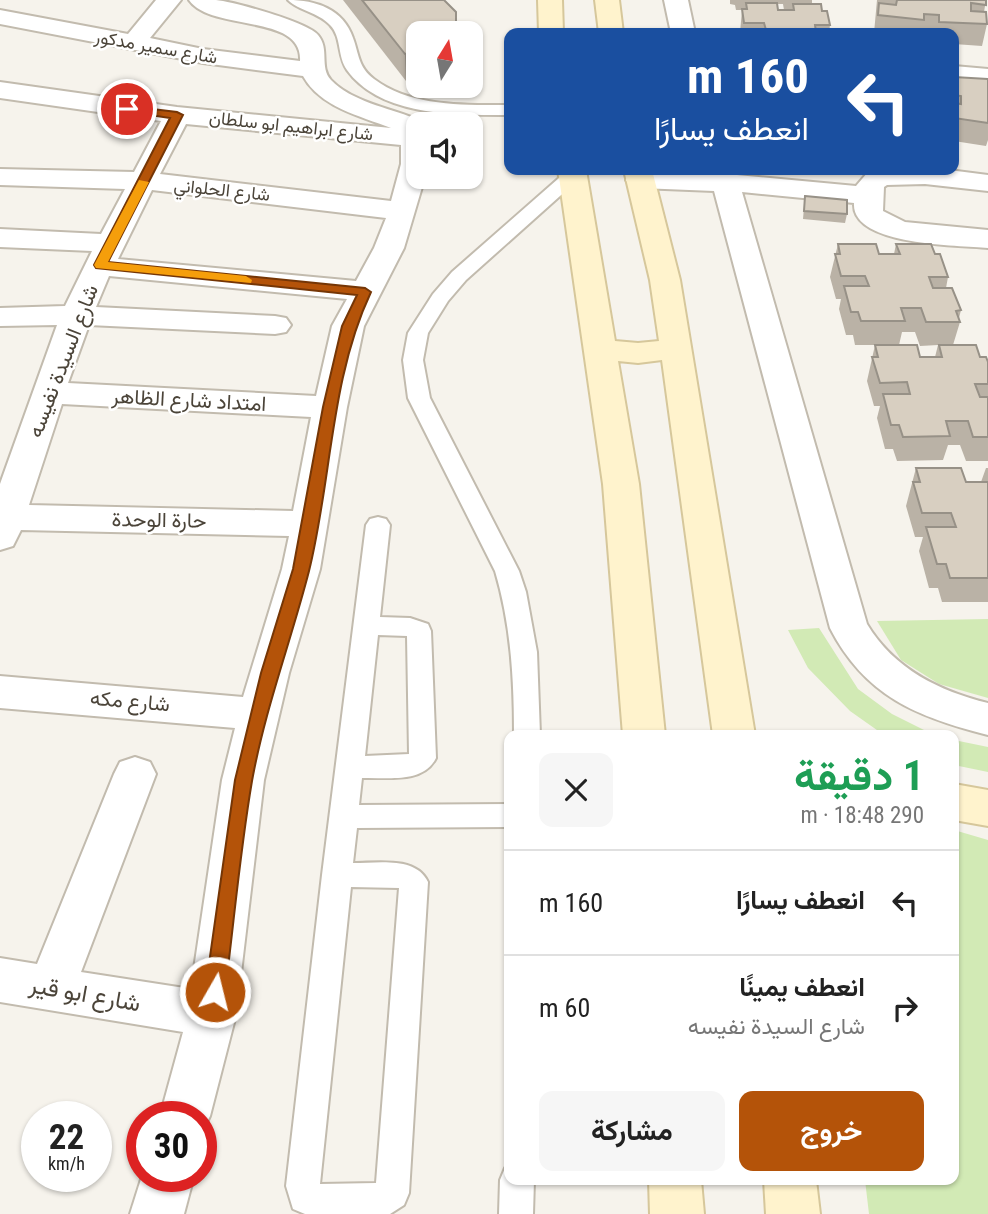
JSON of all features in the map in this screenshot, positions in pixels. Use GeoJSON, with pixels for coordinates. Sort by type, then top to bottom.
{"type":"FeatureCollection","features":[{"type":"Feature","properties":{"kind":"street"},"geometry":{"type":"LineString","coordinates":[[133,44],[169,0]]}},
{"type":"Feature","properties":{"kind":"street"},"geometry":{"type":"LineString","coordinates":[[201,0],[216,8],[293,28],[308,38],[313,50],[312,70],[320,84],[336,96],[406,125]]}},
{"type":"Feature","properties":{"kind":"street"},"geometry":{"type":"LineString","coordinates":[[550,0],[551,28]]}},
{"type":"Feature","properties":{"kind":"street"},"geometry":{"type":"LineString","coordinates":[[607,0],[610,28]]}},
{"type":"Feature","properties":{"kind":"street"},"geometry":{"type":"LineString","coordinates":[[676,0],[682,28]]}},
{"type":"Feature","properties":{"kind":"street","name":"شارع سمير مدكور"},"geometry":{"type":"LineString","coordinates":[[0,17],[133,44],[312,70]]}},
{"type":"Feature","properties":{"kind":"street"},"geometry":{"type":"LineString","coordinates":[[959,74],[988,77]]}},
{"type":"Feature","properties":{"kind":"street","name":"شارع ابراهيم ابو سلطان"},"geometry":{"type":"LineString","coordinates":[[0,90],[177,115],[406,137]]}},
{"type":"Feature","properties":{"kind":"street","name":"شارع السيدة نفيسه"},"geometry":{"type":"LineString","coordinates":[[4,527],[13,463],[49,393],[78,315],[106,254],[177,115]]}},
{"type":"Feature","properties":{"kind":"street"},"geometry":{"type":"LineString","coordinates":[[573,175],[621,484],[644,730]]}},
{"type":"Feature","properties":{"kind":"street"},"geometry":{"type":"LineString","coordinates":[[739,730],[665,280],[638,175],[724,176],[869,196]]}},
{"type":"Feature","properties":{"kind":"street"},"geometry":{"type":"LineString","coordinates":[[885,175],[873,180],[869,196],[870,218],[883,227],[988,239]]}},
{"type":"Feature","properties":{"kind":"street"},"geometry":{"type":"LineString","coordinates":[[898,175],[988,183]]}},
{"type":"Feature","properties":{"kind":"street"},"geometry":{"type":"LineString","coordinates":[[724,176],[841,605],[853,636],[877,666],[912,692],[955,712],[988,719]]}},
{"type":"Feature","properties":{"kind":"street","name":"شارع الحلواني"},"geometry":{"type":"LineString","coordinates":[[0,177],[144,181],[402,211]]}},
{"type":"Feature","properties":{"kind":"street"},"geometry":{"type":"LineString","coordinates":[[189,1101],[212,1015],[243,780],[301,569],[330,407],[348,326],[389,248],[408,189]]}},
{"type":"Feature","properties":{"kind":"street"},"geometry":{"type":"LineString","coordinates":[[0,238],[365,292]]}},
{"type":"Feature","properties":{"kind":"street"},"geometry":{"type":"LineString","coordinates":[[0,317],[78,315],[275,325]]}},
{"type":"Feature","properties":{"kind":"street"},"geometry":{"type":"LineString","coordinates":[[599,347],[631,354],[662,351],[676,346]]}},
{"type":"Feature","properties":{"kind":"street"},"geometry":{"type":"LineString","coordinates":[[606,385],[651,379],[682,384]]}},
{"type":"Feature","properties":{"kind":"street","name":"امتداد شارع الظاهر"},"geometry":{"type":"LineString","coordinates":[[49,393],[330,407]]}},
{"type":"Feature","properties":{"kind":"street","name":"حارة الوحدة"},"geometry":{"type":"LineString","coordinates":[[4,527],[310,524]]}},
{"type":"Feature","properties":{"kind":"street","name":"شارع مكه"},"geometry":{"type":"LineString","coordinates":[[0,692],[260,713]]}},
{"type":"Feature","properties":{"kind":"street"},"geometry":{"type":"LineString","coordinates":[[51,988],[135,774]]}},
{"type":"Feature","properties":{"kind":"street"},"geometry":{"type":"LineString","coordinates":[[959,803],[988,808]]}},
{"type":"Feature","properties":{"kind":"street","name":"شارع ابو قير"},"geometry":{"type":"LineString","coordinates":[[0,979],[212,1015]]}},
{"type":"Feature","properties":{"kind":"street"},"geometry":{"type":"LineString","coordinates":[[675,1185],[677,1214]]}},
{"type":"Feature","properties":{"kind":"street"},"geometry":{"type":"LineString","coordinates":[[790,1185],[793,1214]]}},
{"type":"Feature","properties":{"kind":"street"},"geometry":{"type":"LineString","coordinates":[[157,1214],[163,1192]]}},
{"type":"Feature","properties":{"kind":"lane"},"geometry":{"type":"LineString","coordinates":[[296,0],[333,19],[345,35],[348,57],[369,83],[388,93],[439,107],[504,110]]}},
{"type":"Feature","properties":{"kind":"lane"},"geometry":{"type":"LineString","coordinates":[[527,730],[527,656],[516,598],[507,571],[419,398],[413,360],[418,333],[440,298],[460,276],[570,175]]}},
{"type":"Feature","properties":{"kind":"lane"},"geometry":{"type":"LineString","coordinates":[[336,875],[406,876],[414,882],[392,1193],[383,1200],[316,1201],[305,1197],[303,1191],[336,875],[378,525]]}},
{"type":"Feature","properties":{"kind":"lane"},"geometry":{"type":"LineString","coordinates":[[349,768],[416,765],[423,758],[419,631],[410,628],[366,626]]}},
{"type":"Feature","properties":{"kind":"lane"},"geometry":{"type":"LineString","coordinates":[[343,817],[504,816]]}},
{"type":"Feature","properties":{"kind":"lane"},"geometry":{"type":"LineString","coordinates":[[516,1214],[517,1185]]}},
{"type":"Feature","properties":{"kind":"green space"},"geometry":{"type":"Polygon","coordinates":[[[988,619],[988,698],[939,684],[901,660],[877,621],[988,619]]]}},
{"type":"Feature","properties":{"kind":"green space"},"geometry":{"type":"Polygon","coordinates":[[[819,628],[858,689],[892,714],[924,730],[877,730],[850,711],[808,668],[788,630],[819,628]]]}},
{"type":"Feature","properties":{"kind":"green space"},"geometry":{"type":"Polygon","coordinates":[[[959,741],[988,747],[988,772],[959,766],[959,741]]]}},
{"type":"Feature","properties":{"kind":"green space"},"geometry":{"type":"Polygon","coordinates":[[[959,831],[988,840],[988,1214],[869,1214],[866,1185],[959,1185],[959,831]]]}},
{"type":"Feature","properties":{"kind":"building"},"geometry":{"type":"Polygon","coordinates":[[[362,0],[444,0],[456,12],[456,21],[406,21],[405,54],[362,0]]]}},
{"type":"Feature","properties":{"kind":"building"},"geometry":{"type":"Polygon","coordinates":[[[897,0],[986,0],[986,5],[971,3],[971,11],[986,12],[987,24],[939,22],[939,15],[924,14],[924,20],[878,15],[879,3],[896,5],[897,0]]]}},
{"type":"Feature","properties":{"kind":"building"},"geometry":{"type":"Polygon","coordinates":[[[746,3],[777,3],[778,10],[794,10],[793,4],[821,4],[822,11],[827,11],[830,25],[815,25],[815,28],[765,28],[764,23],[744,23],[742,9],[747,9],[746,3]]]}},
{"type":"Feature","properties":{"kind":"building"},"geometry":{"type":"Polygon","coordinates":[[[959,77],[988,79],[988,123],[959,119],[959,77]]]}},
{"type":"Feature","properties":{"kind":"building"},"geometry":{"type":"Polygon","coordinates":[[[805,196],[847,200],[847,214],[804,211],[805,196]]]}},
{"type":"Feature","properties":{"kind":"building"},"geometry":{"type":"Polygon","coordinates":[[[838,244],[876,244],[879,254],[900,254],[896,244],[931,244],[935,254],[940,254],[948,277],[929,277],[933,288],[952,288],[961,310],[956,311],[960,322],[926,322],[921,308],[901,308],[905,321],[861,321],[858,312],[851,312],[844,286],[869,286],[865,276],[841,276],[835,254],[840,254],[838,244]]]}},
{"type":"Feature","properties":{"kind":"building"},"geometry":{"type":"Polygon","coordinates":[[[875,345],[917,345],[920,357],[942,357],[939,345],[976,345],[980,357],[986,357],[988,362],[988,384],[975,384],[980,397],[988,397],[988,437],[973,437],[968,421],[946,421],[950,436],[903,437],[899,425],[891,425],[883,394],[910,394],[907,382],[880,383],[872,357],[878,357],[875,345]]]}},
{"type":"Feature","properties":{"kind":"building"},"geometry":{"type":"Polygon","coordinates":[[[916,468],[961,468],[966,482],[988,482],[988,578],[950,578],[946,564],[937,564],[926,527],[956,527],[951,513],[922,513],[913,482],[920,482],[916,468]]]}},
{"type":"Feature","properties":{"kind":"slow traffic"},"geometry":{"type":"LineString","coordinates":[[143,182],[100,265],[246,280]]}},
{"type":"Feature","properties":{"kind":"route"},"geometry":{"type":"LineString","coordinates":[[127,109],[177,115],[100,265],[365,292],[348,326],[322,446],[313,513],[301,569],[269,673],[243,780],[215,992]]}}]}
